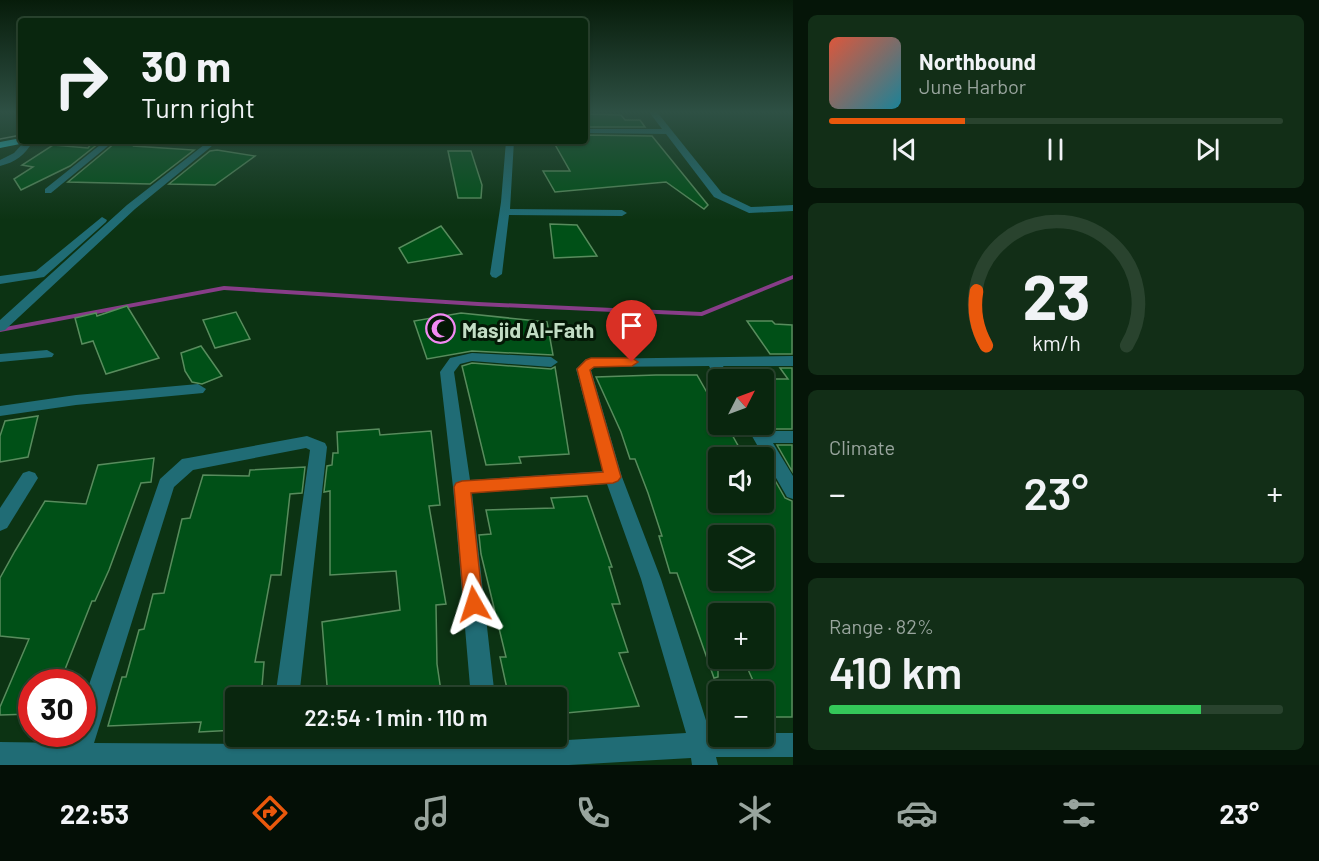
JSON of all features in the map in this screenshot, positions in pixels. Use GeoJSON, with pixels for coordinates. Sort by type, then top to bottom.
{"type":"FeatureCollection","features":[{"type":"Feature","properties":{"kind":"street"},"geometry":{"type":"LineString","coordinates":[[0,163],[22,153],[25,148]]}},
{"type":"Feature","properties":{"kind":"street"},"geometry":{"type":"LineString","coordinates":[[48,191],[102,148]]}},
{"type":"Feature","properties":{"kind":"street"},"geometry":{"type":"LineString","coordinates":[[2,325],[131,207],[206,148]]}},
{"type":"Feature","properties":{"kind":"street"},"geometry":{"type":"LineString","coordinates":[[496,274],[505,212],[510,148]]}},
{"type":"Feature","properties":{"kind":"street"},"geometry":{"type":"LineString","coordinates":[[679,148],[717,195],[728,202],[749,210],[792,208]]}},
{"type":"Feature","properties":{"kind":"street"},"geometry":{"type":"LineString","coordinates":[[505,212],[622,213]]}},
{"type":"Feature","properties":{"kind":"street"},"geometry":{"type":"LineString","coordinates":[[0,280],[37,276],[104,218]]}},
{"type":"Feature","properties":{"kind":"street"},"geometry":{"type":"LineString","coordinates":[[0,358],[47,354]]}},
{"type":"Feature","properties":{"kind":"street"},"geometry":{"type":"LineString","coordinates":[[482,687],[462,487],[446,377],[449,367],[455,361],[472,357],[551,362]]}},
{"type":"Feature","properties":{"kind":"street"},"geometry":{"type":"LineString","coordinates":[[713,361],[718,369]]}},
{"type":"Feature","properties":{"kind":"street"},"geometry":{"type":"LineString","coordinates":[[703,755],[651,579],[613,477],[583,369],[591,363],[792,361]]}},
{"type":"Feature","properties":{"kind":"street"},"geometry":{"type":"LineString","coordinates":[[0,411],[76,400],[198,389]]}},
{"type":"Feature","properties":{"kind":"street"},"geometry":{"type":"LineString","coordinates":[[774,434],[792,437]]}},
{"type":"Feature","properties":{"kind":"street"},"geometry":{"type":"LineString","coordinates":[[759,435],[792,492]]}},
{"type":"Feature","properties":{"kind":"street"},"geometry":{"type":"LineString","coordinates":[[78,755],[166,484],[188,464],[307,442],[319,447],[287,687]]}},
{"type":"Feature","properties":{"kind":"street"},"geometry":{"type":"LineString","coordinates":[[462,487],[613,477]]}},
{"type":"Feature","properties":{"kind":"street"},"geometry":{"type":"LineString","coordinates":[[0,523],[29,478]]}},
{"type":"Feature","properties":{"kind":"street"},"geometry":{"type":"LineString","coordinates":[[310,747],[488,753],[703,755],[792,745]]}},
{"type":"Feature","properties":{"kind":"street"},"geometry":{"type":"LineString","coordinates":[[0,755],[78,755],[258,747]]}},
{"type":"Feature","properties":{"kind":"building"},"geometry":{"type":"Polygon","coordinates":[[[49,148],[93,148],[70,166],[21,190],[14,179],[33,167],[22,165],[49,148]]]}},
{"type":"Feature","properties":{"kind":"building"},"geometry":{"type":"Polygon","coordinates":[[[109,148],[194,150],[150,184],[68,182],[109,148]]]}},
{"type":"Feature","properties":{"kind":"building"},"geometry":{"type":"Polygon","coordinates":[[[557,148],[661,148],[708,205],[704,209],[666,182],[555,192],[543,171],[570,171],[557,148]]]}},
{"type":"Feature","properties":{"kind":"building"},"geometry":{"type":"Polygon","coordinates":[[[210,151],[255,156],[215,185],[169,184],[210,151]]]}},
{"type":"Feature","properties":{"kind":"building"},"geometry":{"type":"Polygon","coordinates":[[[448,151],[471,151],[482,185],[481,198],[458,198],[448,151]]]}},
{"type":"Feature","properties":{"kind":"building"},"geometry":{"type":"Polygon","coordinates":[[[550,224],[577,225],[597,256],[554,258],[550,224]]]}},
{"type":"Feature","properties":{"kind":"building"},"geometry":{"type":"Polygon","coordinates":[[[441,226],[462,254],[408,263],[399,248],[441,226]]]}},
{"type":"Feature","properties":{"kind":"building"},"geometry":{"type":"Polygon","coordinates":[[[127,306],[159,358],[106,374],[93,341],[82,344],[75,318],[96,313],[97,316],[127,306]]]}},
{"type":"Feature","properties":{"kind":"building"},"geometry":{"type":"Polygon","coordinates":[[[236,312],[250,339],[215,348],[203,320],[236,312]]]}},
{"type":"Feature","properties":{"kind":"building","name":"Masjid Al-Fath"},"geometry":{"type":"Polygon","coordinates":[[[461,313],[547,322],[553,355],[472,351],[427,359],[414,321],[461,313]]]}},
{"type":"Feature","properties":{"kind":"building"},"geometry":{"type":"Polygon","coordinates":[[[747,321],[772,321],[775,324],[792,325],[792,354],[770,354],[747,321]]]}},
{"type":"Feature","properties":{"kind":"building"},"geometry":{"type":"Polygon","coordinates":[[[201,346],[222,376],[202,384],[192,382],[185,371],[181,353],[201,346]]]}},
{"type":"Feature","properties":{"kind":"building"},"geometry":{"type":"Polygon","coordinates":[[[472,363],[551,369],[555,367],[569,454],[519,457],[521,463],[486,465],[462,366],[472,363]]]}},
{"type":"Feature","properties":{"kind":"building"},"geometry":{"type":"Polygon","coordinates":[[[780,368],[792,368],[792,429],[774,429],[774,379],[788,379],[780,368]]]}},
{"type":"Feature","properties":{"kind":"building"},"geometry":{"type":"Polygon","coordinates":[[[697,375],[708,394],[708,435],[732,435],[739,447],[708,447],[708,513],[774,513],[774,479],[785,498],[792,501],[792,717],[774,717],[774,681],[753,681],[748,669],[774,669],[774,603],[708,603],[708,661],[677,573],[670,573],[659,536],[662,536],[648,493],[635,459],[630,459],[621,432],[596,377],[697,375]]]}},
{"type":"Feature","properties":{"kind":"building"},"geometry":{"type":"Polygon","coordinates":[[[38,416],[28,457],[0,462],[0,436],[5,421],[38,416]]]}},
{"type":"Feature","properties":{"kind":"building"},"geometry":{"type":"Polygon","coordinates":[[[379,429],[380,435],[431,431],[440,505],[429,506],[446,604],[436,605],[437,664],[440,687],[327,687],[322,622],[400,610],[396,571],[330,575],[330,491],[324,492],[327,466],[332,465],[333,453],[338,453],[337,432],[379,429]]]}},
{"type":"Feature","properties":{"kind":"building"},"geometry":{"type":"Polygon","coordinates":[[[777,445],[792,445],[792,471],[777,445]]]}},
{"type":"Feature","properties":{"kind":"building"},"geometry":{"type":"Polygon","coordinates":[[[154,458],[151,482],[141,483],[109,570],[95,601],[92,601],[65,669],[18,669],[18,714],[0,715],[0,707],[29,639],[0,636],[0,578],[45,501],[86,504],[98,465],[154,458]]]}},
{"type":"Feature","properties":{"kind":"building"},"geometry":{"type":"Polygon","coordinates":[[[305,467],[302,493],[290,494],[281,575],[271,575],[255,662],[264,662],[262,687],[225,687],[225,731],[199,732],[201,722],[108,726],[122,677],[126,677],[139,630],[144,629],[153,594],[164,593],[182,519],[190,518],[203,475],[249,476],[250,470],[305,467]]]}},
{"type":"Feature","properties":{"kind":"building"},"geometry":{"type":"Polygon","coordinates":[[[587,496],[612,567],[609,567],[620,604],[612,604],[628,652],[619,653],[639,706],[567,713],[567,687],[507,687],[500,657],[506,657],[481,554],[479,535],[491,534],[486,510],[554,508],[551,498],[587,496]]]}},
{"type":"Feature","properties":{"kind":"building"},"geometry":{"type":"Polygon","coordinates":[[[711,669],[718,669],[718,677],[714,678],[711,669]]]}},
{"type":"Feature","properties":{"kind":"waterway"},"geometry":{"type":"LineString","coordinates":[[0,330],[224,288],[478,304],[702,314],[793,277]]}},
{"type":"Feature","properties":{"kind":"place","name":"Masjid Al-Fath"},"geometry":{"type":"Point","coordinates":[441,329]}},
{"type":"Feature","properties":{"kind":"route"},"geometry":{"type":"LineString","coordinates":[[474,604],[462,487],[613,477],[583,369],[591,363],[632,362]]}}]}
